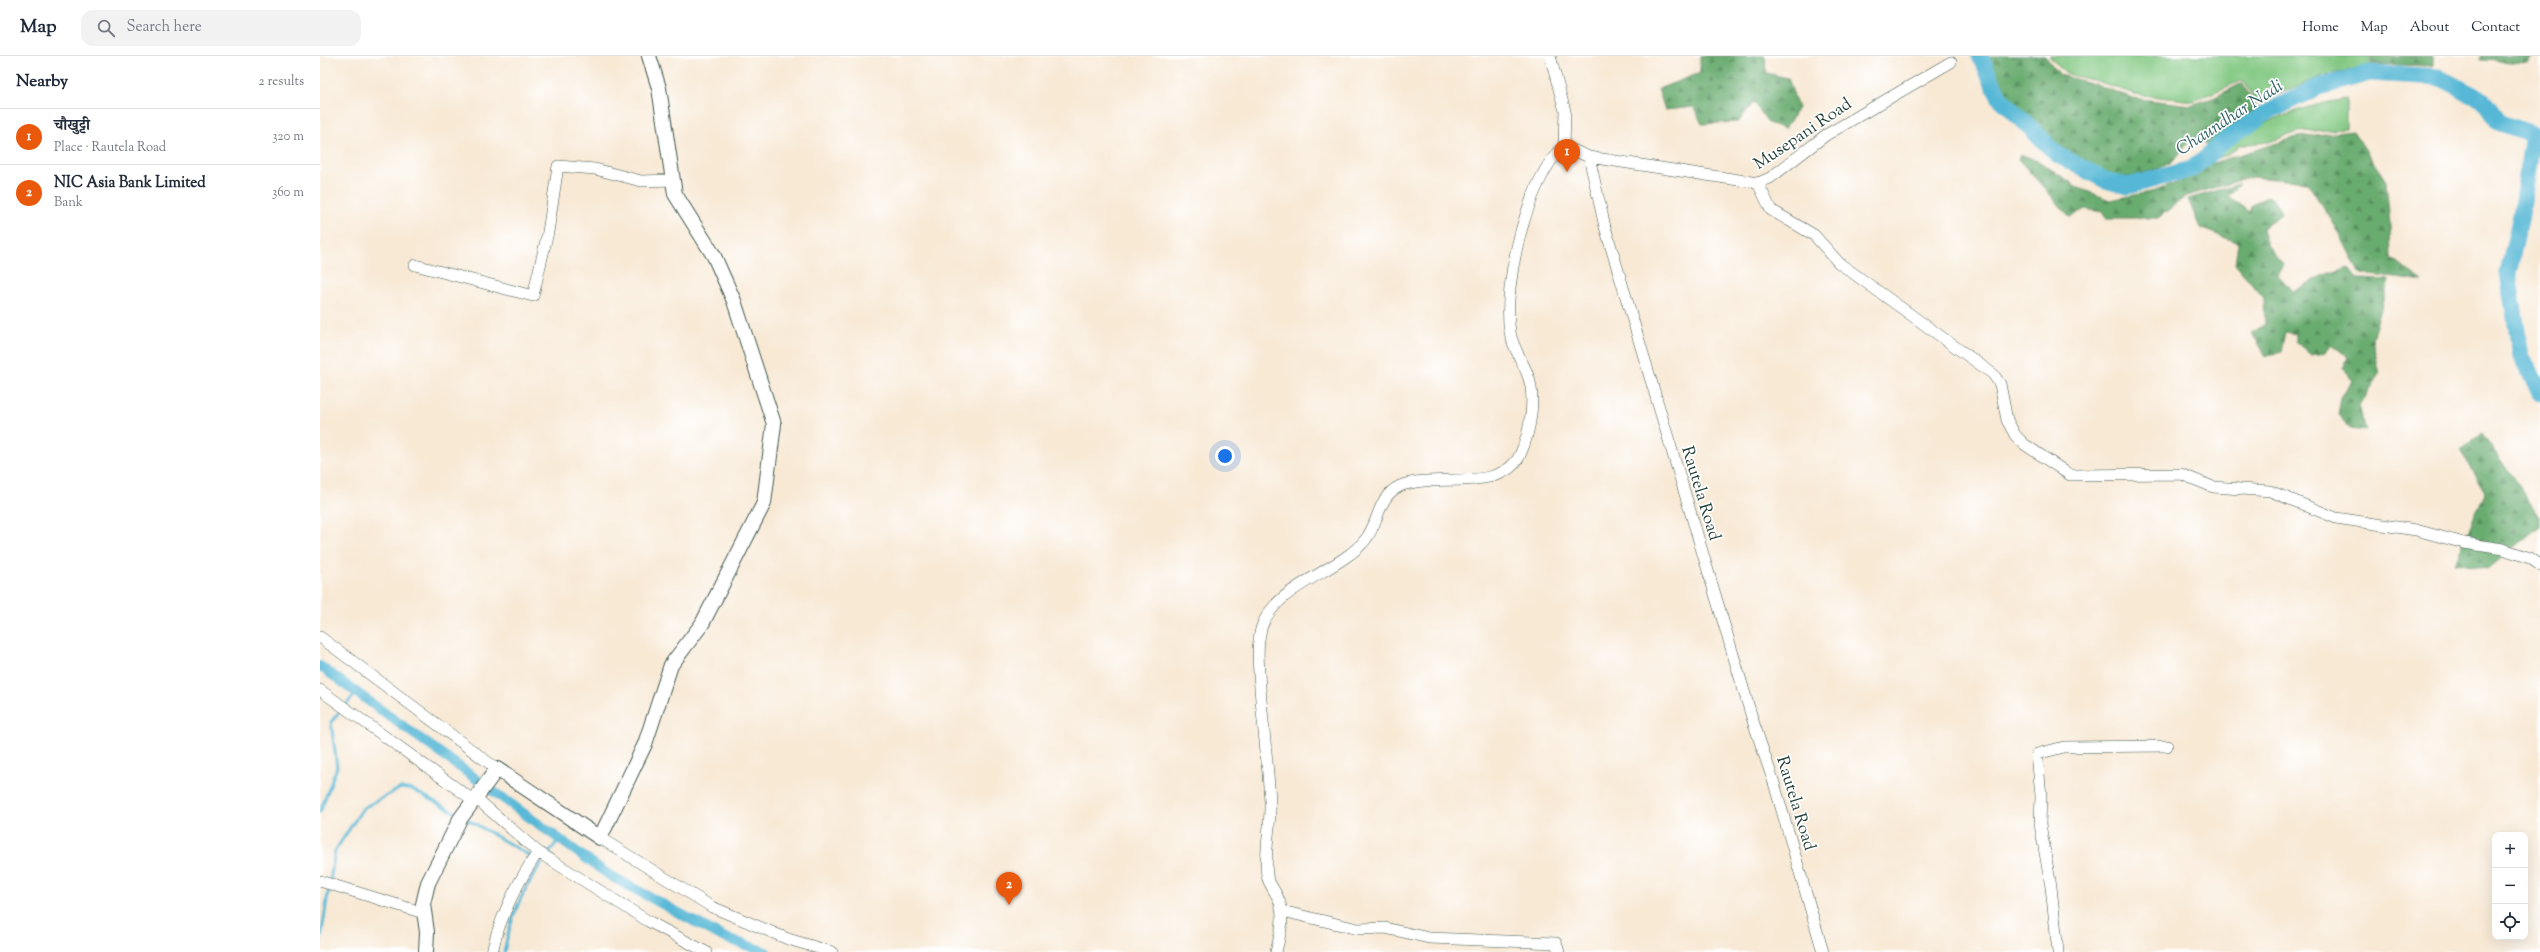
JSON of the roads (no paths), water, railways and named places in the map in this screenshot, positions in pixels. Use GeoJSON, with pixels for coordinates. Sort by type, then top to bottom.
{"type":"FeatureCollection","features":[{"type":"Feature","properties":{"kind":"street"},"geometry":{"type":"LineString","coordinates":[[600,838],[645,744],[671,665],[702,624],[764,502],[774,424],[734,301],[714,256],[675,194],[659,88],[649,56]]}},
{"type":"Feature","properties":{"kind":"street"},"geometry":{"type":"LineString","coordinates":[[1276,952],[1283,918],[1280,901],[1268,878],[1270,804],[1258,656],[1262,627],[1273,608],[1366,539],[1381,504],[1397,487],[1414,482],[1491,478],[1508,470],[1519,457],[1528,430],[1531,399],[1529,376],[1510,332],[1510,298],[1519,235],[1538,181],[1553,155],[1564,146],[1565,111],[1550,56]]}},
{"type":"Feature","properties":{"kind":"street","name":"Musepani Road"},"geometry":{"type":"LineString","coordinates":[[1589,157],[1758,183],[1770,178],[1826,135],[1951,62]]}},
{"type":"Feature","properties":{"kind":"street"},"geometry":{"type":"LineString","coordinates":[[1564,146],[1589,157]]}},
{"type":"Feature","properties":{"kind":"street","name":"Rautela Road"},"geometry":{"type":"LineString","coordinates":[[1589,157],[1609,242],[1744,690],[1774,783],[1823,952]]}},
{"type":"Feature","properties":{"kind":"street"},"geometry":{"type":"LineString","coordinates":[[416,265],[533,296],[548,232],[558,166],[595,169],[641,181],[673,180]]}},
{"type":"Feature","properties":{"kind":"street"},"geometry":{"type":"LineString","coordinates":[[1758,183],[1771,210],[1814,235],[1839,264],[1993,374],[2000,384],[2007,420],[2015,435],[2024,444],[2070,474],[2181,474],[2213,487],[2270,491],[2336,518],[2416,530],[2464,542],[2503,548],[2530,558],[2540,565]]}},
{"type":"Feature","properties":{"kind":"street"},"geometry":{"type":"LineString","coordinates":[[320,637],[495,773],[712,907],[788,939],[832,952]]}},
{"type":"Feature","properties":{"kind":"street"},"geometry":{"type":"LineString","coordinates":[[320,690],[477,797],[538,852],[648,921],[706,952]]}},
{"type":"Feature","properties":{"kind":"street"},"geometry":{"type":"LineString","coordinates":[[2058,952],[2051,887],[2040,824],[2041,796],[2037,754],[2064,747],[2167,746]]}},
{"type":"Feature","properties":{"kind":"street"},"geometry":{"type":"LineString","coordinates":[[426,952],[423,904],[428,883],[460,819],[495,773]]}},
{"type":"Feature","properties":{"kind":"street"},"geometry":{"type":"LineString","coordinates":[[492,952],[498,925],[519,882],[538,852]]}},
{"type":"Feature","properties":{"kind":"street"},"geometry":{"type":"LineString","coordinates":[[327,883],[424,913]]}},
{"type":"Feature","properties":{"kind":"street"},"geometry":{"type":"LineString","coordinates":[[1282,911],[1358,929],[1386,928],[1429,938],[1556,943],[1560,952]]}},
{"type":"Feature","properties":{"kind":"waterway","name":"Chaundhar Nadi"},"geometry":{"type":"LineString","coordinates":[[1980,56],[2000,98],[2058,155],[2105,180],[2128,186],[2192,169],[2229,137],[2271,110],[2316,88],[2369,73],[2438,77],[2483,100],[2500,123],[2533,134],[2521,215],[2508,273],[2521,356],[2540,392]]}},
{"type":"Feature","properties":{"kind":"waterway"},"geometry":{"type":"LineString","coordinates":[[320,666],[609,875],[723,937],[766,952]]}},
{"type":"Feature","properties":{"kind":"waterway"},"geometry":{"type":"LineString","coordinates":[[346,705],[357,692]]}},
{"type":"Feature","properties":{"kind":"waterway"},"geometry":{"type":"LineString","coordinates":[[320,812],[337,767],[331,722],[342,709]]}},
{"type":"Feature","properties":{"kind":"waterway"},"geometry":{"type":"LineString","coordinates":[[330,881],[335,851],[363,808],[401,788],[413,790],[456,813]]}},
{"type":"Feature","properties":{"kind":"waterway"},"geometry":{"type":"LineString","coordinates":[[465,818],[530,856]]}},
{"type":"Feature","properties":{"kind":"waterway"},"geometry":{"type":"LineString","coordinates":[[549,853],[559,839]]}},
{"type":"Feature","properties":{"kind":"waterway"},"geometry":{"type":"LineString","coordinates":[[504,952],[510,927],[518,905],[528,884],[542,863]]}},
{"type":"Feature","properties":{"kind":"waterway"},"geometry":{"type":"LineString","coordinates":[[320,944],[329,887]]}},
{"type":"Feature","properties":{"kind":"place","name":"चौखुट्टी"},"geometry":{"type":"Point","coordinates":[1567,172]}},
{"type":"Feature","properties":{"kind":"place","name":"NIC Asia Bank Limited"},"geometry":{"type":"Point","coordinates":[1009,905]}}]}
